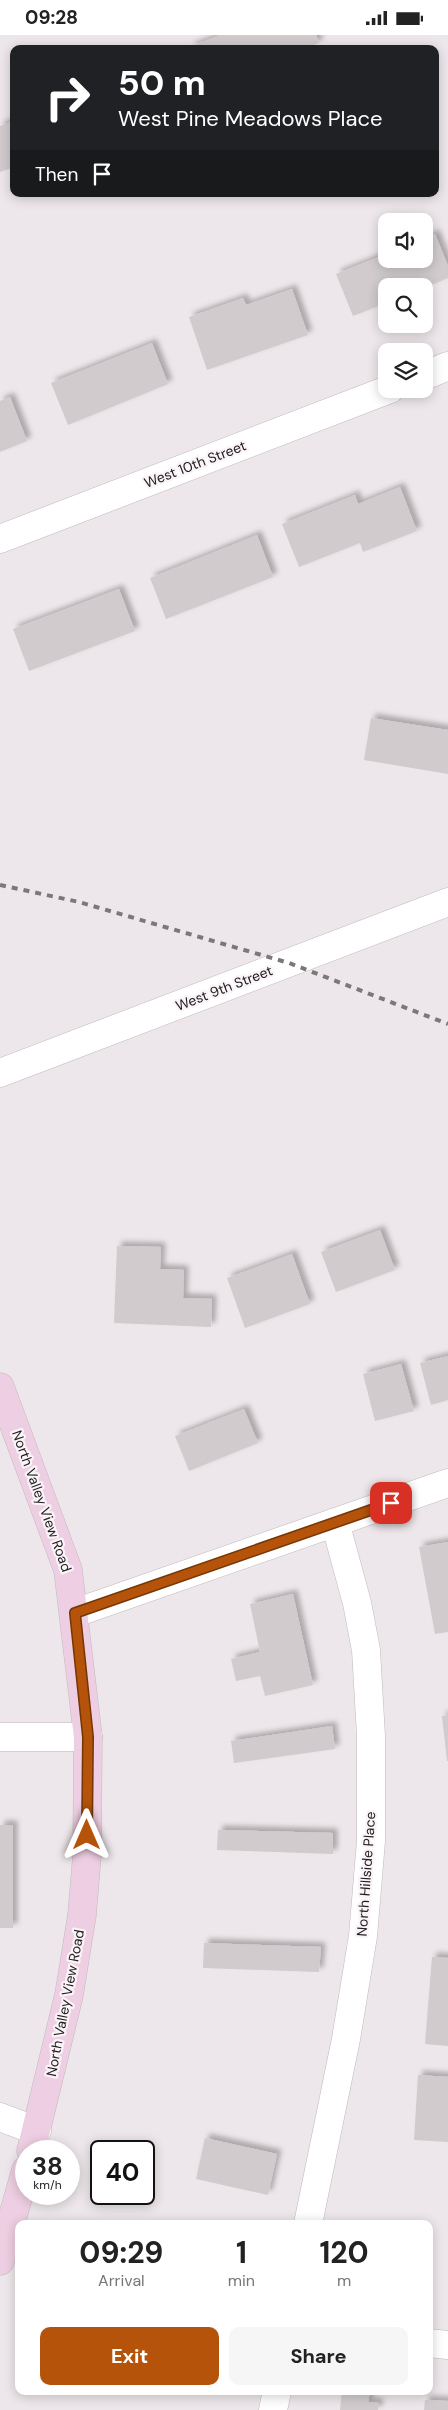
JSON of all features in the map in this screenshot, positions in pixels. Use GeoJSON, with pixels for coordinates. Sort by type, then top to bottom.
{"type":"FeatureCollection","features":[{"type":"Feature","properties":{"kind":"street"},"geometry":{"type":"LineString","coordinates":[[433,372],[448,366]]}},
{"type":"Feature","properties":{"kind":"street","name":"West 10th Street"},"geometry":{"type":"LineString","coordinates":[[0,539],[378,394]]}},
{"type":"Feature","properties":{"kind":"street","name":"West 9th Street"},"geometry":{"type":"LineString","coordinates":[[0,1073],[448,902]]}},
{"type":"Feature","properties":{"kind":"street","name":"North Valley View Road"},"geometry":{"type":"LineString","coordinates":[[0,1387],[68,1570],[75,1613],[88,1737],[87,1855],[82,1915],[69,1995],[34,2140]]}},
{"type":"Feature","properties":{"kind":"street"},"geometry":{"type":"LineString","coordinates":[[75,1613],[448,1483]]}},
{"type":"Feature","properties":{"kind":"street","name":"North Hillside Place"},"geometry":{"type":"LineString","coordinates":[[309,2220],[346,2039],[363,1936],[371,1841],[370,1736],[366,1650],[357,1603],[334,1522]]}},
{"type":"Feature","properties":{"kind":"street"},"geometry":{"type":"LineString","coordinates":[[0,1737],[88,1737]]}},
{"type":"Feature","properties":{"kind":"street"},"geometry":{"type":"LineString","coordinates":[[0,2117],[33,2140]]}},
{"type":"Feature","properties":{"kind":"street"},"geometry":{"type":"LineString","coordinates":[[0,2261],[16,2205]]}},
{"type":"Feature","properties":{"kind":"street"},"geometry":{"type":"LineString","coordinates":[[433,2343],[448,2345]]}},
{"type":"Feature","properties":{"kind":"street"},"geometry":{"type":"LineString","coordinates":[[273,2410],[275,2395]]}},
{"type":"Feature","properties":{"kind":"building"},"geometry":{"type":"Polygon","coordinates":[[[220,35],[316,35],[319,43],[314,45],[195,45],[220,35]]]}},
{"type":"Feature","properties":{"kind":"building"},"geometry":{"type":"Polygon","coordinates":[[[10,122],[10,168],[0,172],[0,126],[10,122]]]}},
{"type":"Feature","properties":{"kind":"building"},"geometry":{"type":"Polygon","coordinates":[[[435,234],[448,266],[448,278],[433,284],[433,278],[378,278],[378,306],[353,316],[336,274],[378,257],[378,268],[433,268],[433,235],[435,234]]]}},
{"type":"Feature","properties":{"kind":"building"},"geometry":{"type":"Polygon","coordinates":[[[292,289],[308,335],[207,370],[189,317],[243,298],[246,305],[292,289]]]}},
{"type":"Feature","properties":{"kind":"building"},"geometry":{"type":"Polygon","coordinates":[[[152,343],[168,384],[68,425],[51,383],[152,343]]]}},
{"type":"Feature","properties":{"kind":"building"},"geometry":{"type":"Polygon","coordinates":[[[10,397],[27,441],[0,452],[0,401],[10,397]]]}},
{"type":"Feature","properties":{"kind":"building"},"geometry":{"type":"Polygon","coordinates":[[[400,487],[417,531],[363,552],[360,543],[299,567],[282,524],[355,495],[358,504],[400,487]]]}},
{"type":"Feature","properties":{"kind":"building"},"geometry":{"type":"Polygon","coordinates":[[[257,535],[273,577],[166,619],[150,578],[257,535]]]}},
{"type":"Feature","properties":{"kind":"building"},"geometry":{"type":"Polygon","coordinates":[[[119,589],[135,631],[29,671],[13,629],[119,589]]]}},
{"type":"Feature","properties":{"kind":"building"},"geometry":{"type":"Polygon","coordinates":[[[371,718],[448,730],[448,774],[364,760],[371,718]]]}},
{"type":"Feature","properties":{"kind":"building"},"geometry":{"type":"Polygon","coordinates":[[[380,1230],[395,1270],[336,1292],[321,1252],[380,1230]]]}},
{"type":"Feature","properties":{"kind":"building"},"geometry":{"type":"Polygon","coordinates":[[[117,1246],[161,1247],[160,1269],[184,1270],[183,1298],[212,1299],[211,1327],[114,1323],[117,1246]]]}},
{"type":"Feature","properties":{"kind":"building"},"geometry":{"type":"Polygon","coordinates":[[[292,1254],[310,1304],[245,1328],[227,1278],[292,1254]]]}},
{"type":"Feature","properties":{"kind":"building"},"geometry":{"type":"Polygon","coordinates":[[[448,1356],[448,1400],[431,1405],[420,1363],[448,1356]]]}},
{"type":"Feature","properties":{"kind":"building"},"geometry":{"type":"Polygon","coordinates":[[[401,1364],[414,1411],[375,1421],[363,1374],[401,1364]]]}},
{"type":"Feature","properties":{"kind":"building"},"geometry":{"type":"Polygon","coordinates":[[[244,1409],[258,1443],[189,1471],[175,1436],[244,1409]]]}},
{"type":"Feature","properties":{"kind":"building"},"geometry":{"type":"Polygon","coordinates":[[[448,1542],[448,1632],[435,1634],[419,1547],[448,1542]]]}},
{"type":"Feature","properties":{"kind":"building"},"geometry":{"type":"Polygon","coordinates":[[[293,1594],[313,1685],[265,1696],[260,1676],[236,1681],[231,1659],[260,1652],[250,1604],[293,1594]]]}},
{"type":"Feature","properties":{"kind":"building"},"geometry":{"type":"Polygon","coordinates":[[[448,1715],[448,1761],[447,1761],[442,1716],[448,1715]]]}},
{"type":"Feature","properties":{"kind":"building"},"geometry":{"type":"Polygon","coordinates":[[[332,1726],[335,1749],[234,1763],[231,1741],[332,1726]]]}},
{"type":"Feature","properties":{"kind":"building"},"geometry":{"type":"Polygon","coordinates":[[[0,1825],[13,1825],[13,1928],[0,1928],[0,1825]]]}},
{"type":"Feature","properties":{"kind":"building"},"geometry":{"type":"Polygon","coordinates":[[[218,1830],[333,1833],[333,1854],[217,1850],[218,1830]]]}},
{"type":"Feature","properties":{"kind":"building"},"geometry":{"type":"Polygon","coordinates":[[[204,1943],[321,1947],[319,1972],[203,1968],[204,1943]]]}},
{"type":"Feature","properties":{"kind":"building"},"geometry":{"type":"Polygon","coordinates":[[[432,1957],[448,1958],[448,2046],[425,2044],[432,1957]]]}},
{"type":"Feature","properties":{"kind":"building"},"geometry":{"type":"Polygon","coordinates":[[[418,2075],[448,2077],[448,2142],[414,2140],[418,2075]]]}},
{"type":"Feature","properties":{"kind":"building"},"geometry":{"type":"Polygon","coordinates":[[[205,2138],[277,2154],[268,2195],[196,2179],[205,2138]]]}},
{"type":"Feature","properties":{"kind":"building"},"geometry":{"type":"Polygon","coordinates":[[[342,2395],[369,2395],[368,2402],[379,2403],[378,2410],[340,2410],[342,2395]]]}},
{"type":"Feature","properties":{"kind":"building"},"geometry":{"type":"Polygon","coordinates":[[[425,2400],[448,2401],[448,2410],[424,2410],[425,2400]]]}},
{"type":"Feature","properties":{"kind":"railway"},"geometry":{"type":"LineString","coordinates":[[0,885],[79,902],[289,963],[448,1024]]}},
{"type":"Feature","properties":{"kind":"route"},"geometry":{"type":"LineString","coordinates":[[87,1835],[88,1737],[75,1613],[391,1503]]}}]}
